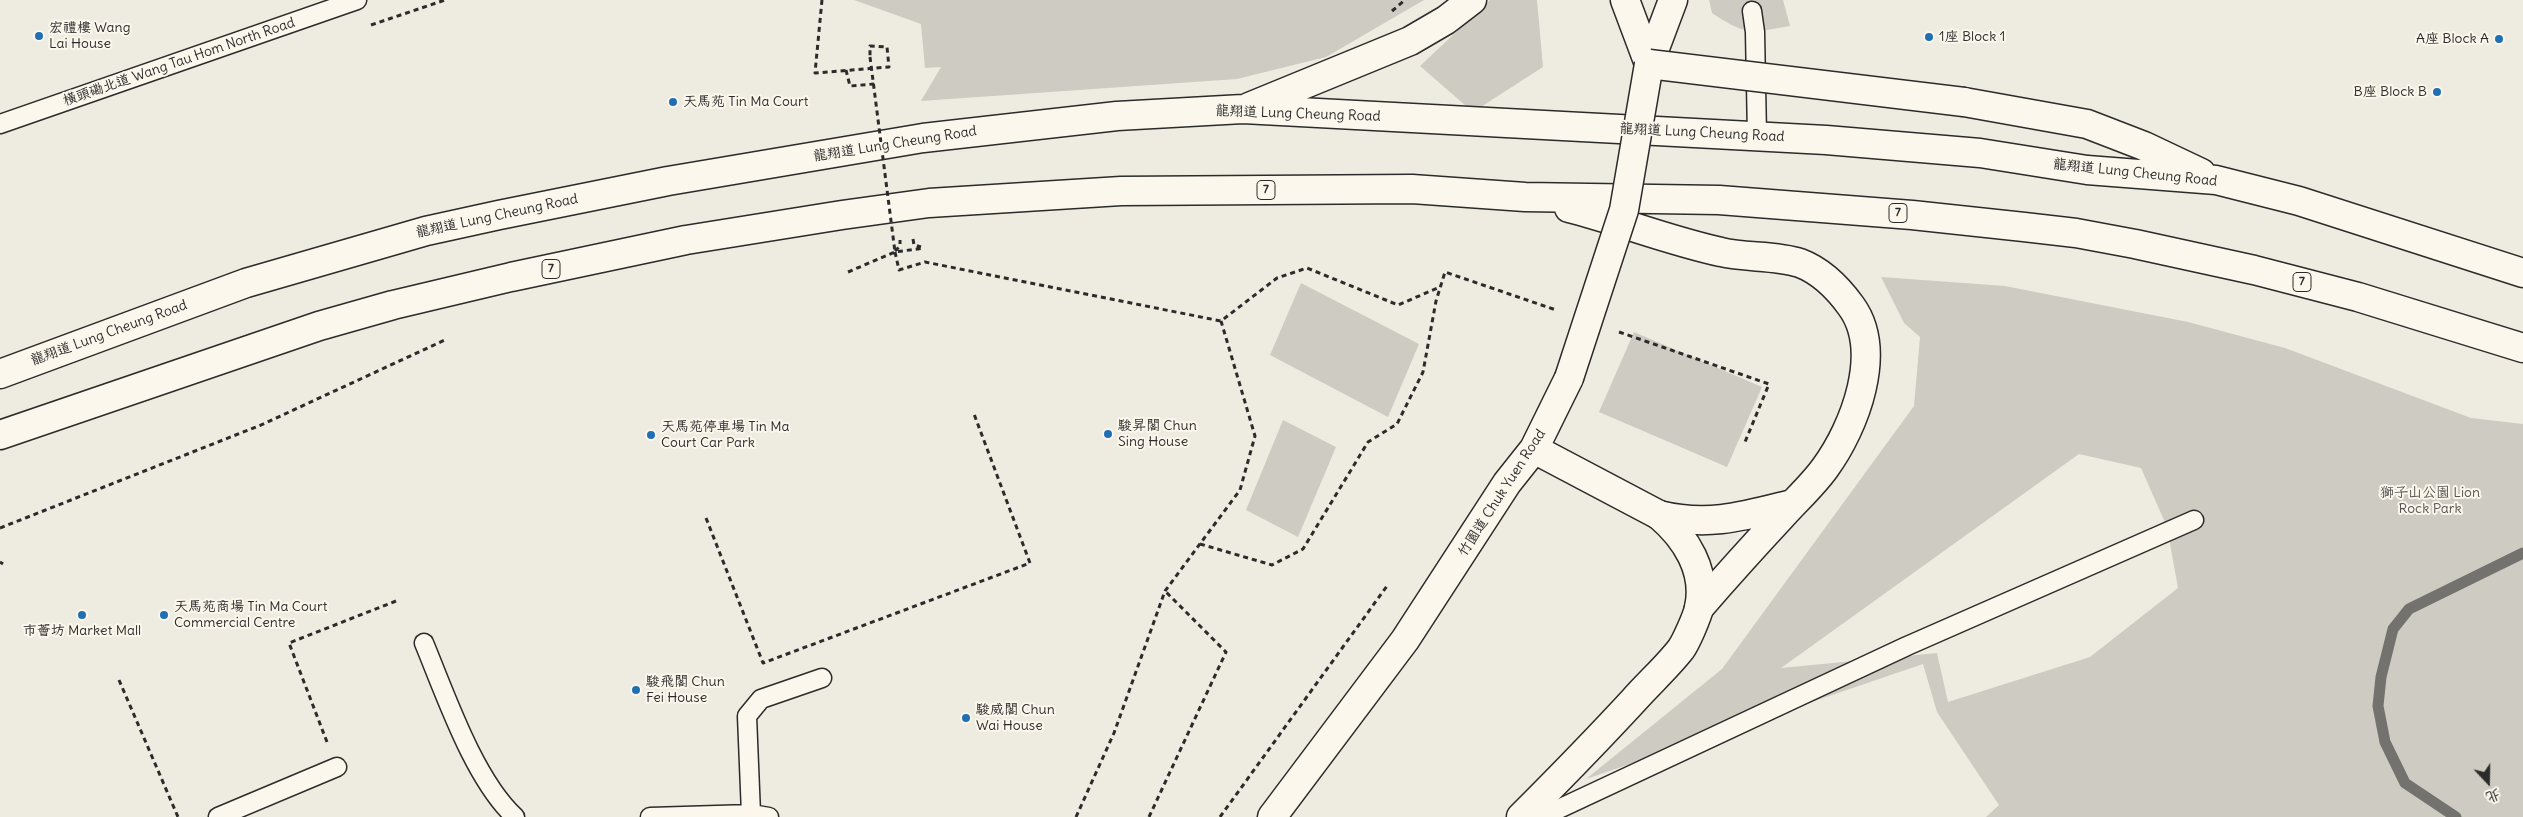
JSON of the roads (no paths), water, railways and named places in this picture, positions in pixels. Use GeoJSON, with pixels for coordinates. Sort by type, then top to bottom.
{"type":"FeatureCollection","features":[{"type":"Feature","properties":{"kind":"main road"},"geometry":{"type":"LineString","coordinates":[[1243,109],[1410,41],[1446,20],[1472,0]]}},
{"type":"Feature","properties":{"kind":"main road","name":"竹園道 Chuk Yuen Road"},"geometry":{"type":"LineString","coordinates":[[1625,0],[1649,64]]}},
{"type":"Feature","properties":{"kind":"main road","name":"竹園道 Chuk Yuen Road"},"geometry":{"type":"LineString","coordinates":[[1272,817],[1405,640],[1507,483],[1538,442],[1569,378],[1614,246],[1634,165],[1649,64],[1673,0]]}},
{"type":"Feature","properties":{"kind":"main road"},"geometry":{"type":"LineString","coordinates":[[1649,64],[1964,102],[2087,124],[2144,146],[2216,180]]}},
{"type":"Feature","properties":{"kind":"main road","name":"龍翔道 Lung Cheung Road"},"geometry":{"type":"LineString","coordinates":[[0,374],[246,283],[426,231],[499,215],[668,181],[923,138],[1116,116],[1243,109],[1757,136],[1980,153],[2087,170],[2216,180],[2299,202],[2523,273]]}},
{"type":"Feature","properties":{"kind":"main road","name":"7"},"geometry":{"type":"LineString","coordinates":[[0,436],[267,343],[393,305],[676,242],[930,203],[1121,191],[1412,189],[1525,197],[1719,200],[1912,215],[2076,233],[2135,244],[2305,283],[2523,348]]}},
{"type":"Feature","properties":{"kind":"main road"},"geometry":{"type":"LineString","coordinates":[[1521,817],[1582,756],[1682,648],[1699,608],[1826,467],[1849,424],[1863,380],[1866,362],[1863,327],[1844,295],[1817,272],[1800,263],[1721,252],[1610,219],[1525,197]]}},
{"type":"Feature","properties":{"kind":"main road"},"geometry":{"type":"LineString","coordinates":[[1538,442],[1659,515],[1675,528],[1688,546],[1695,562],[1699,582],[1699,608]]}},
{"type":"Feature","properties":{"kind":"main road"},"geometry":{"type":"LineString","coordinates":[[1659,515],[1682,520],[1730,520],[1792,504]]}},
{"type":"Feature","properties":{"kind":"lane","name":"橫頭磡北道 Wang Tau Hom North Road"},"geometry":{"type":"LineString","coordinates":[[0,124],[357,0]]}},
{"type":"Feature","properties":{"kind":"lane"},"geometry":{"type":"LineString","coordinates":[[1752,11],[1756,48],[1757,136]]}},
{"type":"Feature","properties":{"kind":"lane"},"geometry":{"type":"LineString","coordinates":[[1533,817],[1548,814],[1908,646],[2194,520]]}},
{"type":"Feature","properties":{"kind":"lane"},"geometry":{"type":"LineString","coordinates":[[424,644],[471,752],[492,792],[515,817]]}},
{"type":"Feature","properties":{"kind":"lane"},"geometry":{"type":"LineString","coordinates":[[751,814],[747,716],[761,698],[822,678]]}},
{"type":"Feature","properties":{"kind":"lane"},"geometry":{"type":"LineString","coordinates":[[218,817],[337,767]]}},
{"type":"Feature","properties":{"kind":"lane"},"geometry":{"type":"LineString","coordinates":[[650,817],[751,814],[769,817]]}},
{"type":"Feature","properties":{"kind":"waterway"},"geometry":{"type":"LineString","coordinates":[[2456,817],[2405,783],[2385,742],[2378,706],[2381,677],[2393,629],[2409,609],[2523,553]]}},
{"type":"Feature","properties":{"kind":"place","name":"宏禮樓 Wang Lai House"},"geometry":{"type":"Point","coordinates":[39,36]}},
{"type":"Feature","properties":{"kind":"place","name":"1座 Block 1"},"geometry":{"type":"Point","coordinates":[1929,37]}},
{"type":"Feature","properties":{"kind":"place","name":"A座 Block A"},"geometry":{"type":"Point","coordinates":[2499,39]}},
{"type":"Feature","properties":{"kind":"place","name":"B座 Block B"},"geometry":{"type":"Point","coordinates":[2437,92]}},
{"type":"Feature","properties":{"kind":"place","name":"天馬苑 Tin Ma Court"},"geometry":{"type":"Point","coordinates":[673,102]}},
{"type":"Feature","properties":{"kind":"place","name":"駿昇閣 Chun Sing House"},"geometry":{"type":"Point","coordinates":[1108,434]}},
{"type":"Feature","properties":{"kind":"place","name":"天馬苑停車場 Tin Ma Court Car Park"},"geometry":{"type":"Point","coordinates":[651,435]}},
{"type":"Feature","properties":{"kind":"place","name":"市薈坊 Market Mall"},"geometry":{"type":"Point","coordinates":[82,615]}},
{"type":"Feature","properties":{"kind":"place","name":"天馬苑商場 Tin Ma Court Commercial Centre"},"geometry":{"type":"Point","coordinates":[164,615]}},
{"type":"Feature","properties":{"kind":"place","name":"駿飛閣 Chun Fei House"},"geometry":{"type":"Point","coordinates":[636,690]}},
{"type":"Feature","properties":{"kind":"place","name":"駿威閣 Chun Wai House"},"geometry":{"type":"Point","coordinates":[966,718]}},
{"type":"Feature","properties":{"kind":"park label","name":"獅子山公園 Lion Rock Park"},"geometry":{"type":"Point","coordinates":[2430,502]}}]}
